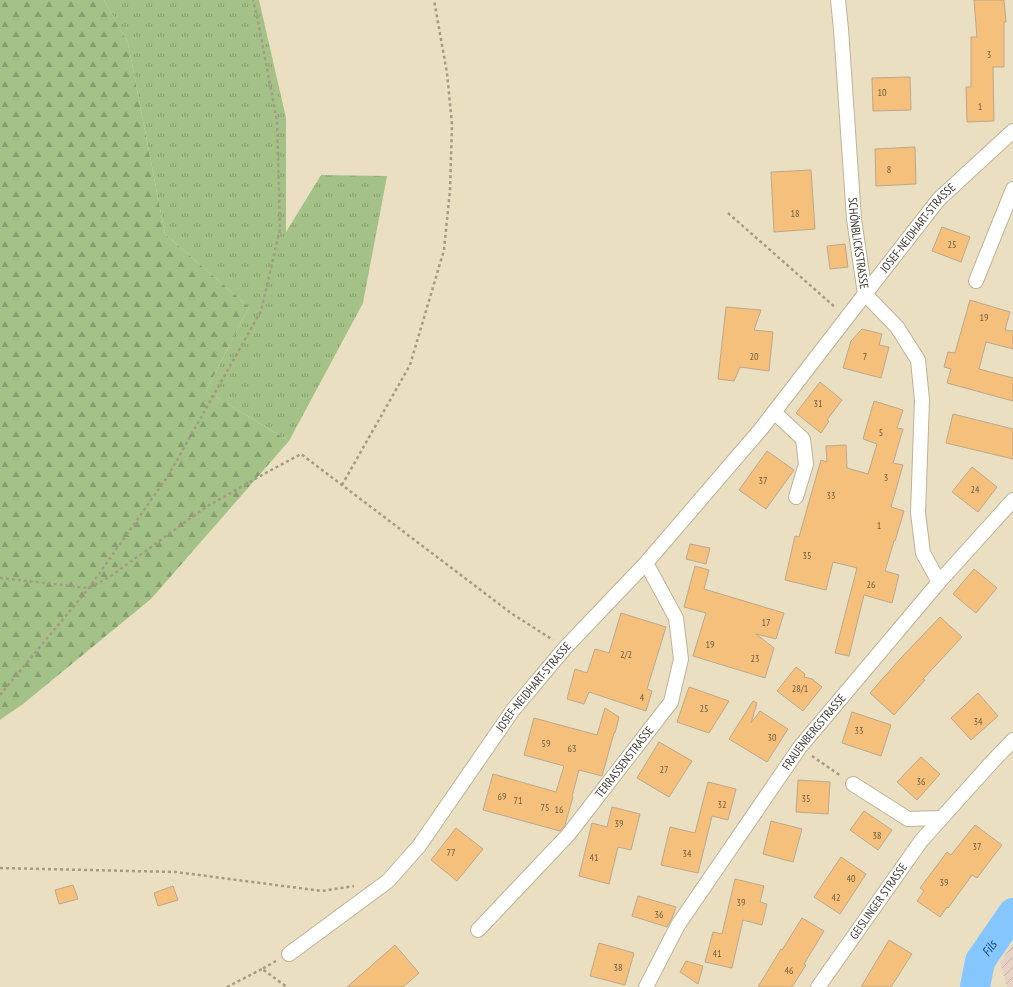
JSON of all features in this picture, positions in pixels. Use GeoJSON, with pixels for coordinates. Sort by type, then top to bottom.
{"type":"FeatureCollection","features":[{"type":"Feature","properties":{"kind":"street","name":"SCHÖNBLICKSTRASSE"},"geometry":{"type":"LineString","coordinates":[[838,0],[854,219],[864,294],[897,327],[918,360],[922,400],[918,512],[923,553],[939,582]]}},
{"type":"Feature","properties":{"kind":"street","name":"JOSEF-NEIDHART-STRASSE"},"geometry":{"type":"LineString","coordinates":[[289,954],[388,881],[419,846],[513,710],[565,648],[646,563],[761,429],[939,199],[1013,131]]}},
{"type":"Feature","properties":{"kind":"street"},"geometry":{"type":"LineString","coordinates":[[976,281],[1013,189]]}},
{"type":"Feature","properties":{"kind":"street"},"geometry":{"type":"LineString","coordinates":[[774,412],[803,439],[806,464],[796,497]]}},
{"type":"Feature","properties":{"kind":"street","name":"FRAUENBERGSTRASSE"},"geometry":{"type":"LineString","coordinates":[[646,987],[678,925],[800,747],[939,582],[985,533],[1013,500]]}},
{"type":"Feature","properties":{"kind":"street","name":"TERRASSENSTRASSE"},"geometry":{"type":"LineString","coordinates":[[478,930],[568,835],[671,702],[681,659],[676,618],[646,563]]}},
{"type":"Feature","properties":{"kind":"street","name":"GEISLINGER STRASSE"},"geometry":{"type":"LineString","coordinates":[[818,987],[921,841],[1013,740]]}},
{"type":"Feature","properties":{"kind":"street"},"geometry":{"type":"LineString","coordinates":[[849,781],[908,818],[941,818]]}},
{"type":"Feature","properties":{"kind":"path"},"geometry":{"type":"LineString","coordinates":[[0,696],[89,588],[168,476],[261,311],[280,229],[278,128],[253,0]]}},
{"type":"Feature","properties":{"kind":"path"},"geometry":{"type":"LineString","coordinates":[[342,485],[410,364],[444,250],[450,190],[452,124],[447,73],[434,0]]}},
{"type":"Feature","properties":{"kind":"path"},"geometry":{"type":"LineString","coordinates":[[728,213],[847,317]]}},
{"type":"Feature","properties":{"kind":"path"},"geometry":{"type":"LineString","coordinates":[[0,578],[89,588],[111,576],[206,507],[301,454],[511,613],[565,648]]}},
{"type":"Feature","properties":{"kind":"path"},"geometry":{"type":"LineString","coordinates":[[809,754],[849,781]]}},
{"type":"Feature","properties":{"kind":"path"},"geometry":{"type":"LineString","coordinates":[[0,868],[176,872],[322,891],[359,886]]}},
{"type":"Feature","properties":{"kind":"path"},"geometry":{"type":"LineString","coordinates":[[227,987],[289,954]]}},
{"type":"Feature","properties":{"kind":"path"},"geometry":{"type":"LineString","coordinates":[[262,968],[287,987]]}},
{"type":"Feature","properties":{"kind":"shaded area"},"geometry":{"type":"Polygon","coordinates":[[[1013,944],[1013,987],[1007,987],[1000,962],[1013,944]]]}},
{"type":"Feature","properties":{"kind":"green space"},"geometry":{"type":"Polygon","coordinates":[[[0,0],[104,0],[128,43],[165,234],[249,307],[206,391],[289,441],[151,599],[23,704],[0,720],[0,0]]]}},
{"type":"Feature","properties":{"kind":"green space"},"geometry":{"type":"Polygon","coordinates":[[[104,0],[259,0],[286,118],[286,232],[321,175],[387,176],[363,303],[289,441],[206,391],[249,307],[165,234],[128,43],[104,0]]]}},
{"type":"Feature","properties":{"kind":"building"},"geometry":{"type":"Polygon","coordinates":[[[974,0],[1004,0],[1006,22],[1004,22],[1004,67],[993,67],[994,121],[967,122],[966,87],[971,87],[971,37],[977,37],[974,0]]]}},
{"type":"Feature","properties":{"kind":"building"},"geometry":{"type":"Polygon","coordinates":[[[910,77],[911,110],[873,111],[872,78],[910,77]]]}},
{"type":"Feature","properties":{"kind":"building"},"geometry":{"type":"Polygon","coordinates":[[[915,147],[916,184],[876,186],[875,149],[915,147]]]}},
{"type":"Feature","properties":{"kind":"building"},"geometry":{"type":"Polygon","coordinates":[[[811,170],[815,229],[774,232],[771,172],[811,170]]]}},
{"type":"Feature","properties":{"kind":"building"},"geometry":{"type":"Polygon","coordinates":[[[942,227],[970,237],[961,262],[932,251],[942,227]]]}},
{"type":"Feature","properties":{"kind":"building"},"geometry":{"type":"Polygon","coordinates":[[[845,244],[848,267],[830,269],[827,246],[845,244]]]}},
{"type":"Feature","properties":{"kind":"building"},"geometry":{"type":"Polygon","coordinates":[[[970,300],[1010,312],[1005,330],[1013,331],[1013,349],[986,342],[979,369],[1013,378],[1013,401],[947,383],[951,369],[944,367],[948,352],[955,353],[970,300]]]}},
{"type":"Feature","properties":{"kind":"building"},"geometry":{"type":"Polygon","coordinates":[[[726,307],[761,310],[754,330],[773,332],[769,371],[740,367],[734,381],[718,379],[726,307]]]}},
{"type":"Feature","properties":{"kind":"building"},"geometry":{"type":"Polygon","coordinates":[[[862,329],[882,334],[879,345],[889,347],[881,378],[843,368],[851,341],[862,329]]]}},
{"type":"Feature","properties":{"kind":"building"},"geometry":{"type":"Polygon","coordinates":[[[820,382],[842,400],[827,420],[829,421],[821,433],[796,413],[820,382]]]}},
{"type":"Feature","properties":{"kind":"building"},"geometry":{"type":"Polygon","coordinates":[[[874,401],[903,410],[897,428],[903,429],[893,463],[903,465],[891,507],[904,511],[885,571],[899,575],[892,603],[864,595],[849,656],[835,653],[857,568],[833,562],[826,590],[785,580],[795,536],[799,537],[821,460],[827,462],[826,446],[846,445],[847,468],[868,474],[877,444],[863,439],[874,401]]]}},
{"type":"Feature","properties":{"kind":"building"},"geometry":{"type":"Polygon","coordinates":[[[953,414],[1013,429],[1013,459],[946,443],[953,414]]]}},
{"type":"Feature","properties":{"kind":"building"},"geometry":{"type":"Polygon","coordinates":[[[767,451],[794,470],[766,509],[739,490],[767,451]]]}},
{"type":"Feature","properties":{"kind":"building"},"geometry":{"type":"Polygon","coordinates":[[[972,467],[997,487],[978,512],[952,492],[972,467]]]}},
{"type":"Feature","properties":{"kind":"building"},"geometry":{"type":"Polygon","coordinates":[[[690,544],[710,548],[706,564],[686,559],[690,544]]]}},
{"type":"Feature","properties":{"kind":"building"},"geometry":{"type":"Polygon","coordinates":[[[695,566],[709,570],[704,589],[784,613],[776,639],[756,634],[774,648],[765,678],[693,656],[706,613],[684,607],[695,566]]]}},
{"type":"Feature","properties":{"kind":"building"},"geometry":{"type":"Polygon","coordinates":[[[974,569],[997,588],[976,613],[953,594],[974,569]]]}},
{"type":"Feature","properties":{"kind":"building"},"geometry":{"type":"Polygon","coordinates":[[[621,613],[666,627],[647,689],[652,691],[646,711],[589,692],[584,704],[567,699],[575,669],[587,673],[595,649],[609,653],[621,613]]]}},
{"type":"Feature","properties":{"kind":"building"},"geometry":{"type":"Polygon","coordinates":[[[940,617],[962,637],[923,679],[925,680],[894,715],[870,693],[940,617]]]}},
{"type":"Feature","properties":{"kind":"building"},"geometry":{"type":"Polygon","coordinates":[[[796,667],[805,674],[804,677],[812,679],[822,687],[803,711],[777,691],[796,667]]]}},
{"type":"Feature","properties":{"kind":"building"},"geometry":{"type":"Polygon","coordinates":[[[689,687],[729,701],[709,733],[677,722],[689,687]]]}},
{"type":"Feature","properties":{"kind":"building"},"geometry":{"type":"Polygon","coordinates":[[[978,693],[998,716],[971,740],[951,718],[978,693]]]}},
{"type":"Feature","properties":{"kind":"building"},"geometry":{"type":"Polygon","coordinates":[[[753,701],[757,703],[751,723],[760,711],[788,729],[767,762],[729,739],[753,701]]]}},
{"type":"Feature","properties":{"kind":"building"},"geometry":{"type":"Polygon","coordinates":[[[605,708],[619,717],[602,776],[579,770],[565,825],[560,831],[483,810],[493,774],[556,792],[564,766],[524,755],[534,718],[597,735],[605,708]]]}},
{"type":"Feature","properties":{"kind":"building"},"geometry":{"type":"Polygon","coordinates":[[[852,712],[891,725],[881,756],[842,743],[852,712]]]}},
{"type":"Feature","properties":{"kind":"building"},"geometry":{"type":"Polygon","coordinates":[[[659,742],[692,761],[669,797],[637,778],[659,742]]]}},
{"type":"Feature","properties":{"kind":"building"},"geometry":{"type":"Polygon","coordinates":[[[921,757],[940,774],[917,800],[897,782],[921,757]]]}},
{"type":"Feature","properties":{"kind":"building"},"geometry":{"type":"Polygon","coordinates":[[[798,780],[830,782],[828,814],[796,812],[798,780]]]}},
{"type":"Feature","properties":{"kind":"building"},"geometry":{"type":"Polygon","coordinates":[[[708,782],[736,789],[728,820],[712,816],[698,873],[661,865],[670,827],[695,833],[708,782]]]}},
{"type":"Feature","properties":{"kind":"building"},"geometry":{"type":"Polygon","coordinates":[[[612,807],[640,814],[631,850],[618,847],[609,884],[579,876],[592,823],[607,827],[612,807]]]}},
{"type":"Feature","properties":{"kind":"building"},"geometry":{"type":"Polygon","coordinates":[[[864,811],[892,830],[878,850],[850,830],[864,811]]]}},
{"type":"Feature","properties":{"kind":"building"},"geometry":{"type":"Polygon","coordinates":[[[771,821],[802,829],[793,862],[763,854],[771,821]]]}},
{"type":"Feature","properties":{"kind":"building"},"geometry":{"type":"Polygon","coordinates":[[[975,825],[1002,845],[977,878],[972,875],[940,917],[917,901],[924,891],[920,888],[947,852],[951,855],[975,825]]]}},
{"type":"Feature","properties":{"kind":"building"},"geometry":{"type":"Polygon","coordinates":[[[456,828],[483,849],[457,881],[431,860],[456,828]]]}},
{"type":"Feature","properties":{"kind":"building"},"geometry":{"type":"Polygon","coordinates":[[[841,857],[866,874],[840,914],[814,897],[841,857]]]}},
{"type":"Feature","properties":{"kind":"building"},"geometry":{"type":"Polygon","coordinates":[[[735,879],[764,886],[760,902],[767,904],[762,925],[743,920],[732,968],[705,962],[713,932],[722,934],[735,879]]]}},
{"type":"Feature","properties":{"kind":"building"},"geometry":{"type":"Polygon","coordinates":[[[73,885],[78,899],[59,904],[55,890],[73,885]]]}},
{"type":"Feature","properties":{"kind":"building"},"geometry":{"type":"Polygon","coordinates":[[[173,886],[178,900],[158,906],[154,893],[173,886]]]}},
{"type":"Feature","properties":{"kind":"building"},"geometry":{"type":"Polygon","coordinates":[[[638,896],[676,907],[667,927],[632,916],[638,896]]]}},
{"type":"Feature","properties":{"kind":"building"},"geometry":{"type":"Polygon","coordinates":[[[802,918],[824,931],[804,964],[806,965],[792,987],[758,987],[781,949],[782,950],[802,918]]]}},
{"type":"Feature","properties":{"kind":"building"},"geometry":{"type":"Polygon","coordinates":[[[889,940],[912,954],[891,987],[861,987],[889,940]]]}},
{"type":"Feature","properties":{"kind":"building"},"geometry":{"type":"Polygon","coordinates":[[[599,943],[634,953],[625,985],[590,976],[599,943]]]}},
{"type":"Feature","properties":{"kind":"building"},"geometry":{"type":"Polygon","coordinates":[[[395,945],[419,973],[403,987],[347,987],[395,945]]]}},
{"type":"Feature","properties":{"kind":"building"},"geometry":{"type":"Polygon","coordinates":[[[686,961],[703,966],[698,984],[680,972],[686,961]]]}},
{"type":"Feature","properties":{"kind":"waterway","name":"Fils"},"geometry":{"type":"LineString","coordinates":[[975,987],[980,961],[1013,913]]}}]}
